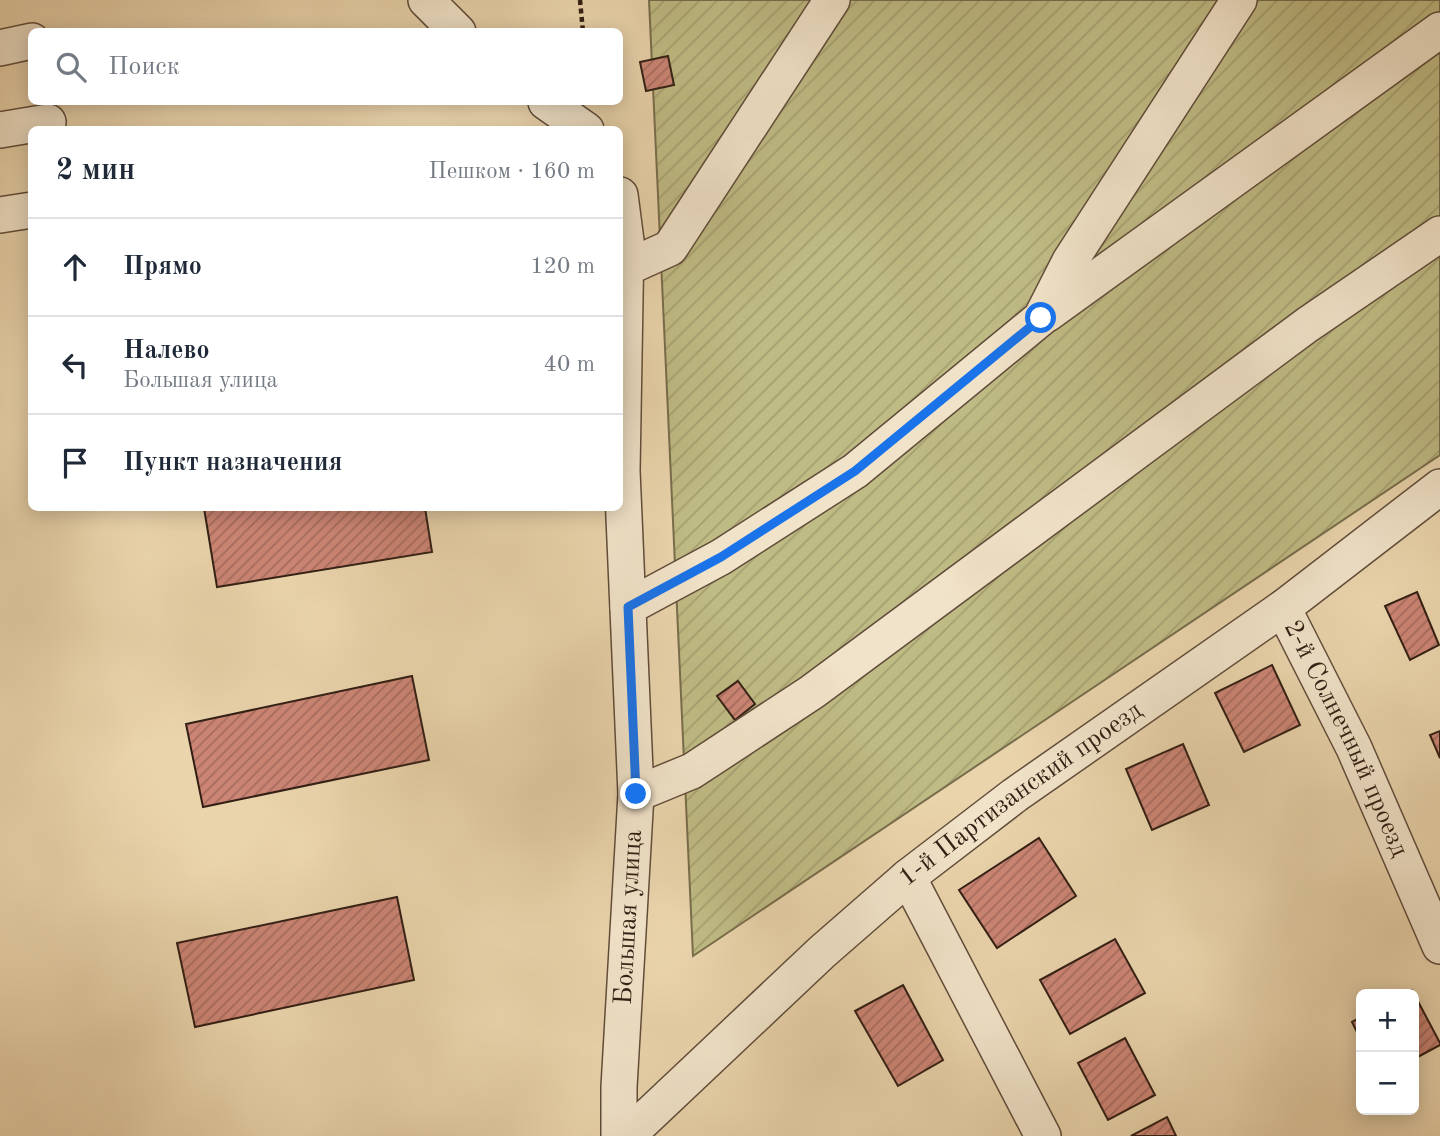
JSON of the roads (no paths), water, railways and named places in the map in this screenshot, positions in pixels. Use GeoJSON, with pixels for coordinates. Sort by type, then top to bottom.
{"type":"FeatureCollection","features":[{"type":"Feature","properties":{"kind":"street"},"geometry":{"type":"LineString","coordinates":[[426,0],[454,28]]}},
{"type":"Feature","properties":{"kind":"street"},"geometry":{"type":"LineString","coordinates":[[626,268],[670,248],[832,0]]}},
{"type":"Feature","properties":{"kind":"street"},"geometry":{"type":"LineString","coordinates":[[1041,318],[1070,261],[1239,0]]}},
{"type":"Feature","properties":{"kind":"street"},"geometry":{"type":"LineString","coordinates":[[628,607],[721,557],[855,471],[1041,318],[1440,30]]}},
{"type":"Feature","properties":{"kind":"street"},"geometry":{"type":"LineString","coordinates":[[0,48],[28,42]]}},
{"type":"Feature","properties":{"kind":"street"},"geometry":{"type":"LineString","coordinates":[[550,105],[580,126]]}},
{"type":"Feature","properties":{"kind":"street"},"geometry":{"type":"LineString","coordinates":[[0,130],[48,122]]}},
{"type":"Feature","properties":{"kind":"street"},"geometry":{"type":"LineString","coordinates":[[0,215],[28,211]]}},
{"type":"Feature","properties":{"kind":"street","name":"Большая улица"},"geometry":{"type":"LineString","coordinates":[[623,218],[626,241],[623,420]]}},
{"type":"Feature","properties":{"kind":"street"},"geometry":{"type":"LineString","coordinates":[[636,794],[692,771],[812,692],[1307,325],[1440,234]]}},
{"type":"Feature","properties":{"kind":"street","name":"1-й Партизанский проезд"},"geometry":{"type":"LineString","coordinates":[[626,1136],[822,952],[908,877],[1014,795],[1283,608],[1440,487]]}},
{"type":"Feature","properties":{"kind":"street","name":"Большая улица"},"geometry":{"type":"LineString","coordinates":[[619,1136],[619,1087],[636,794],[623,494]]}},
{"type":"Feature","properties":{"kind":"street","name":"2-й Солнечный проезд"},"geometry":{"type":"LineString","coordinates":[[1283,608],[1354,748],[1440,946]]}},
{"type":"Feature","properties":{"kind":"street"},"geometry":{"type":"LineString","coordinates":[[908,877],[1043,1136]]}}]}
